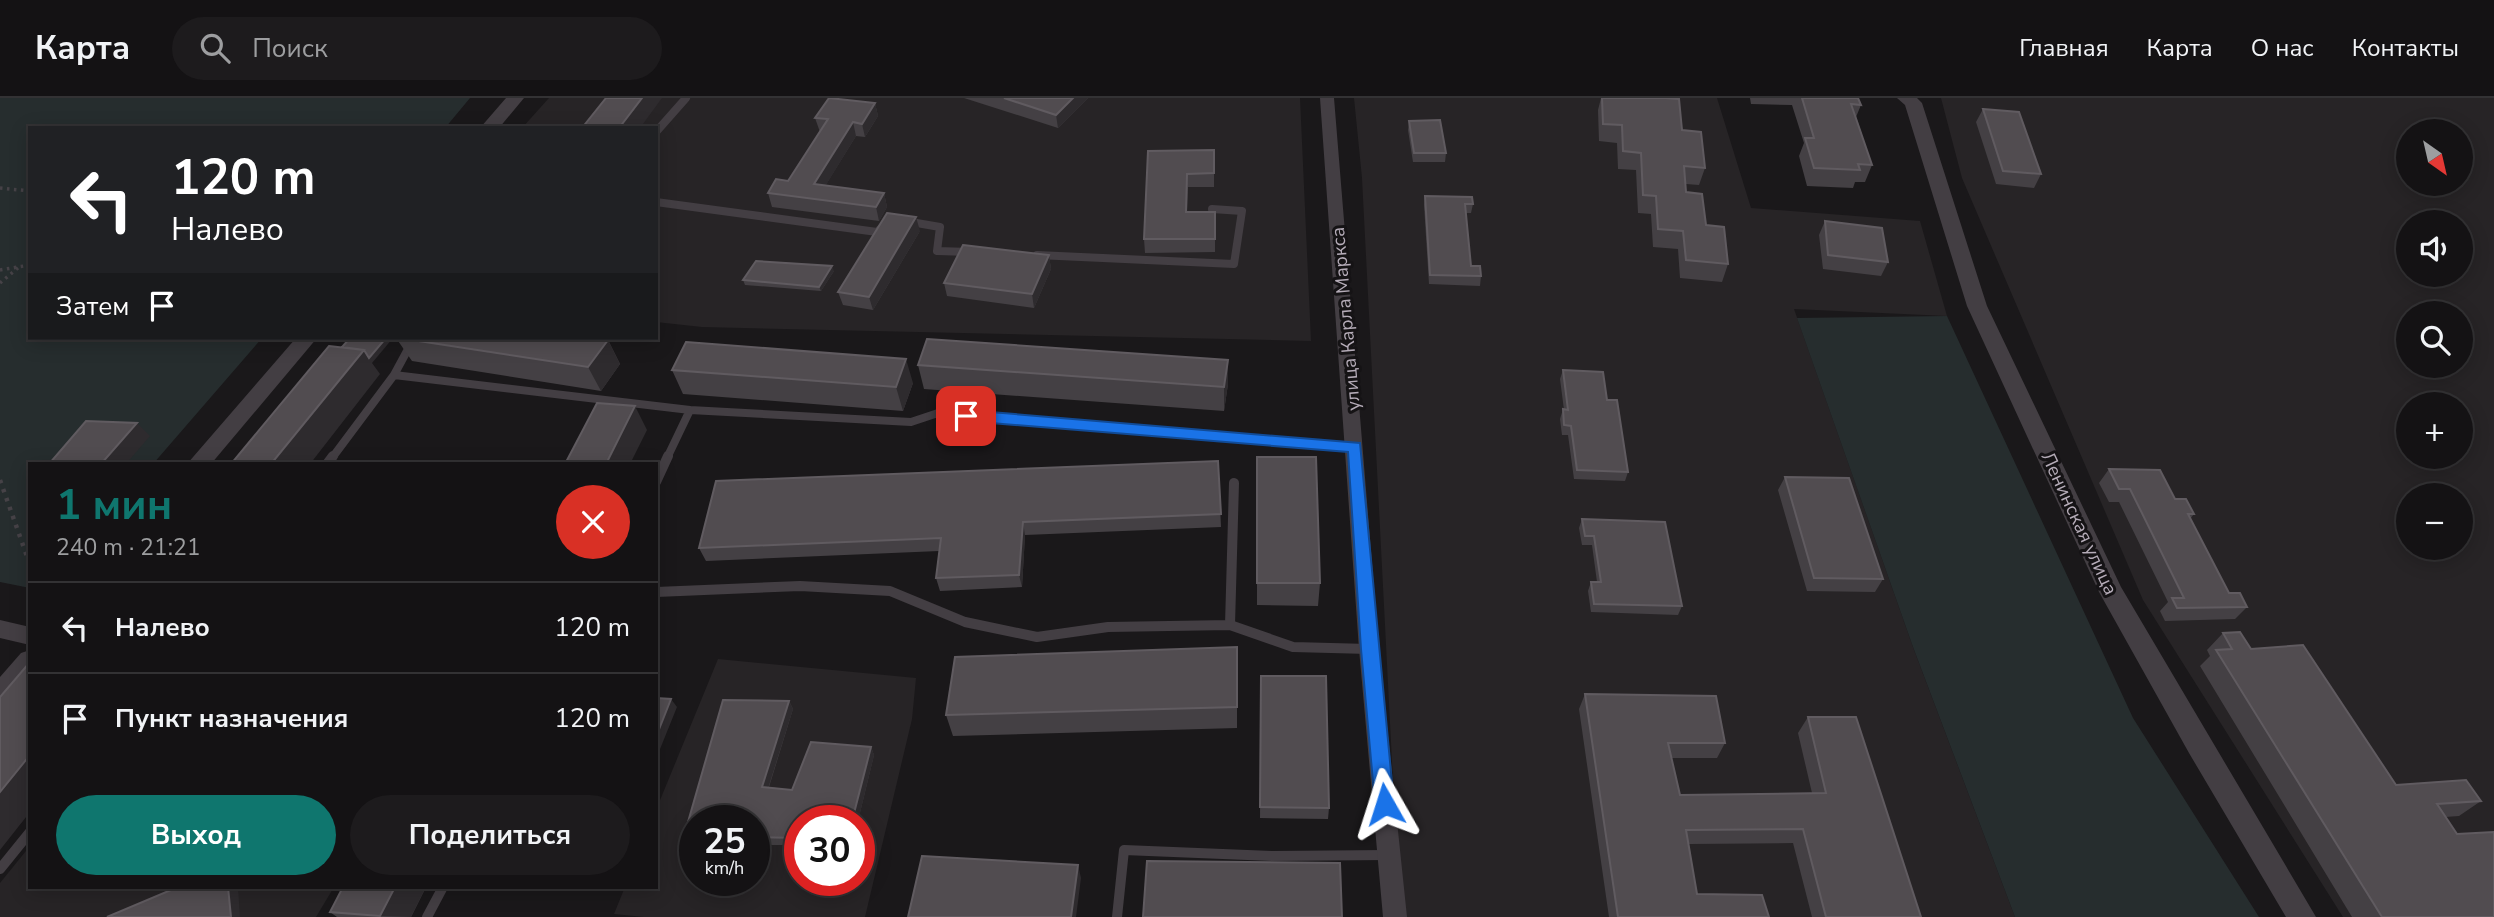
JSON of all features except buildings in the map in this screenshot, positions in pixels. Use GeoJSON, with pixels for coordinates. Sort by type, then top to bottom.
{"type":"FeatureCollection","features":[{"type":"Feature","properties":{"kind":"street"},"geometry":{"type":"LineString","coordinates":[[491,126],[514,98]]}},
{"type":"Feature","properties":{"kind":"street","name":"улица Карла Маркса"},"geometry":{"type":"LineString","coordinates":[[1327,98],[1369,649],[1395,917]]}},
{"type":"Feature","properties":{"kind":"street","name":"Ленинская улица"},"geometry":{"type":"LineString","coordinates":[[1910,100],[1977,306],[2111,592],[2198,745],[2302,917]]}},
{"type":"Feature","properties":{"kind":"street"},"geometry":{"type":"LineString","coordinates":[[200,462],[305,340]]}},
{"type":"Feature","properties":{"kind":"street"},"geometry":{"type":"LineString","coordinates":[[0,629],[28,636]]}},
{"type":"Feature","properties":{"kind":"street"},"geometry":{"type":"LineString","coordinates":[[0,695],[28,662]]}},
{"type":"Feature","properties":{"kind":"lane"},"geometry":{"type":"LineString","coordinates":[[658,130],[686,98]]}},
{"type":"Feature","properties":{"kind":"lane"},"geometry":{"type":"LineString","coordinates":[[658,202],[877,232],[891,218],[940,227],[937,251],[978,253]]}},
{"type":"Feature","properties":{"kind":"lane"},"geometry":{"type":"LineString","coordinates":[[1032,255],[1234,264],[1242,211],[1212,209]]}},
{"type":"Feature","properties":{"kind":"lane"},"geometry":{"type":"LineString","coordinates":[[329,462],[394,375],[413,340]]}},
{"type":"Feature","properties":{"kind":"lane"},"geometry":{"type":"LineString","coordinates":[[394,375],[690,410],[911,422],[938,413],[1355,447]]}},
{"type":"Feature","properties":{"kind":"lane"},"geometry":{"type":"LineString","coordinates":[[658,478],[690,410]]}},
{"type":"Feature","properties":{"kind":"lane"},"geometry":{"type":"LineString","coordinates":[[1230,625],[1234,483]]}},
{"type":"Feature","properties":{"kind":"lane"},"geometry":{"type":"LineString","coordinates":[[658,593],[800,586],[890,590],[965,622],[1037,637],[1108,626],[1230,625],[1293,647],[1369,649]]}},
{"type":"Feature","properties":{"kind":"lane"},"geometry":{"type":"LineString","coordinates":[[0,869],[28,834]]}},
{"type":"Feature","properties":{"kind":"lane"},"geometry":{"type":"LineString","coordinates":[[1117,917],[1124,850],[1272,856],[1390,855]]}},
{"type":"Feature","properties":{"kind":"lane"},"geometry":{"type":"LineString","coordinates":[[427,917],[442,889]]}},
{"type":"Feature","properties":{"kind":"path"},"geometry":{"type":"LineString","coordinates":[[0,188],[28,191]]}},
{"type":"Feature","properties":{"kind":"path"},"geometry":{"type":"LineString","coordinates":[[0,270],[28,265]]}},
{"type":"Feature","properties":{"kind":"path"},"geometry":{"type":"LineString","coordinates":[[0,283],[20,266]]}},
{"type":"Feature","properties":{"kind":"path"},"geometry":{"type":"LineString","coordinates":[[0,480],[28,559]]}},
{"type":"Feature","properties":{"kind":"shaded area"},"geometry":{"type":"Polygon","coordinates":[[[0,98],[470,98],[447,126],[28,126],[28,340],[260,340],[155,462],[28,462],[28,588],[0,582],[0,98]]]}},
{"type":"Feature","properties":{"kind":"shaded area"},"geometry":{"type":"Polygon","coordinates":[[[549,98],[1300,98],[1311,341],[702,327],[658,322],[658,126],[524,126],[549,98]]]}},
{"type":"Feature","properties":{"kind":"shaded area"},"geometry":{"type":"Polygon","coordinates":[[[1354,98],[1717,98],[1751,208],[1920,221],[1947,316],[1794,309],[1913,647],[2015,917],[1400,917],[1362,178],[1354,98]]]}},
{"type":"Feature","properties":{"kind":"shaded area"},"geometry":{"type":"Polygon","coordinates":[[[1941,98],[2494,98],[2494,917],[2343,917],[2143,600],[1962,178],[1941,98]]]}},
{"type":"Feature","properties":{"kind":"shaded area"},"geometry":{"type":"Polygon","coordinates":[[[1947,316],[2133,718],[2259,917],[2015,917],[1913,647],[1797,318],[1947,316]]]}},
{"type":"Feature","properties":{"kind":"shaded area"},"geometry":{"type":"Polygon","coordinates":[[[718,659],[916,678],[912,719],[875,875],[875,805],[784,805],[784,896],[870,896],[865,917],[644,917],[614,914],[624,889],[658,889],[658,805],[718,659]]]}},
{"type":"Feature","properties":{"kind":"shaded area"},"geometry":{"type":"Polygon","coordinates":[[[28,848],[28,889],[333,889],[316,917],[0,917],[0,883],[28,848]]]}},
{"type":"Feature","properties":{"kind":"route"},"geometry":{"type":"LineString","coordinates":[[966,416],[1355,447],[1369,649],[1385,804]]}}]}
